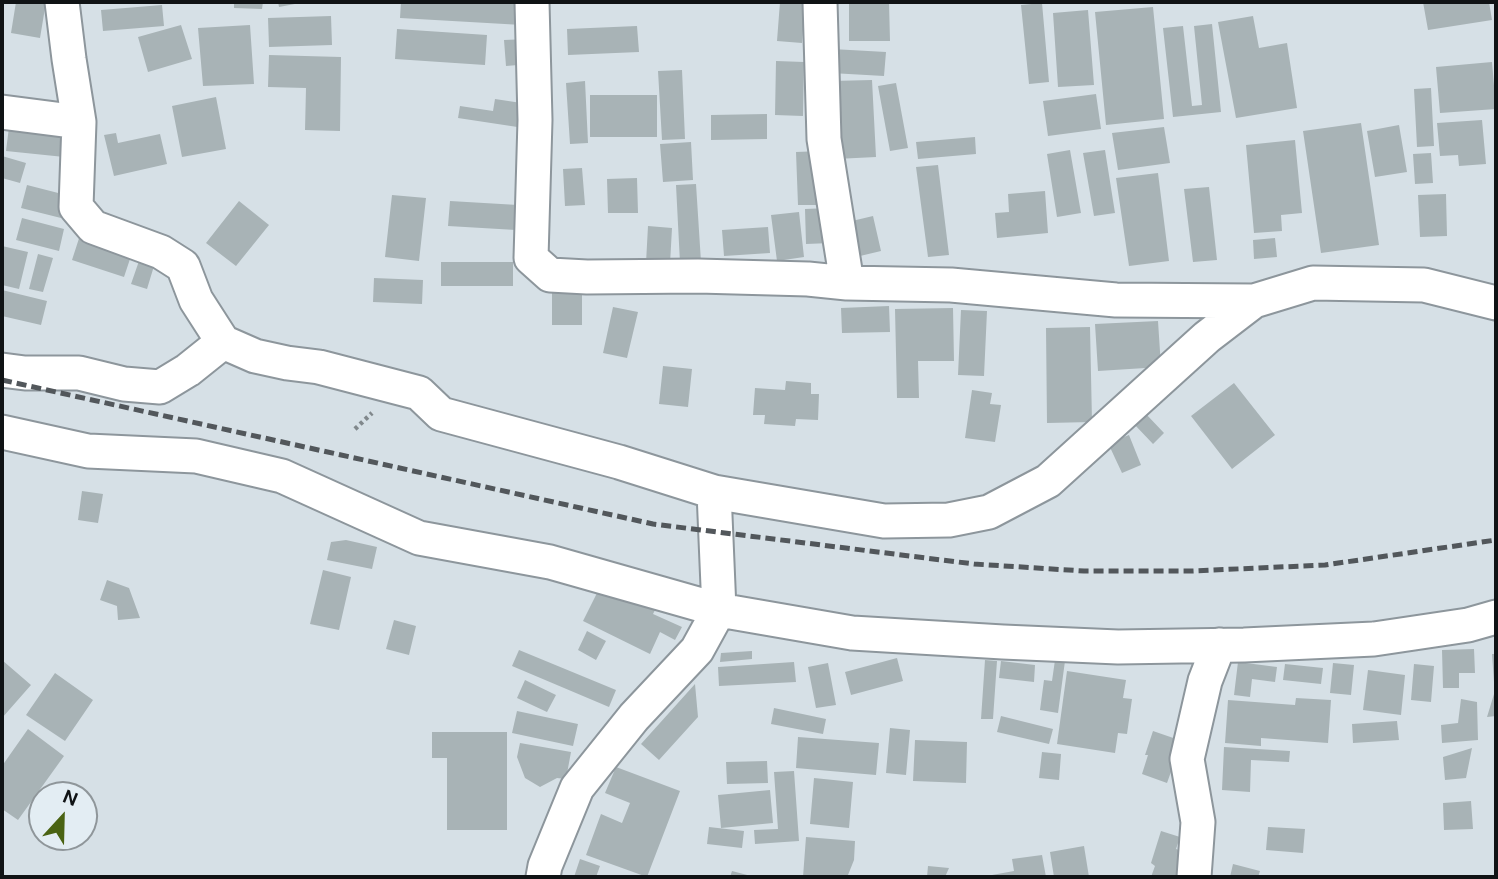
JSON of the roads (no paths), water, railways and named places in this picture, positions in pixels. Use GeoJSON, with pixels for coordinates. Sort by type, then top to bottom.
{"type":"FeatureCollection","features":[{"type":"Feature","properties":{"kind":"street"},"geometry":{"type":"LineString","coordinates":[[62,2],[79,122],[76,207],[93,227],[161,253],[183,266],[196,300],[223,342],[255,356],[319,367],[419,393],[441,414],[619,462],[713,492],[884,521],[949,520],[989,512],[1048,481],[1198,344],[1254,301]]}},
{"type":"Feature","properties":{"kind":"street"},"geometry":{"type":"LineString","coordinates":[[532,2],[535,120],[531,258],[550,275],[698,276],[951,285],[1116,300],[1254,301],[1313,284],[1424,285],[1496,303]]}},
{"type":"Feature","properties":{"kind":"street"},"geometry":{"type":"LineString","coordinates":[[820,2],[824,139],[847,283]]}},
{"type":"Feature","properties":{"kind":"street"},"geometry":{"type":"LineString","coordinates":[[2,112],[79,122]]}},
{"type":"Feature","properties":{"kind":"street"},"geometry":{"type":"LineString","coordinates":[[2,370],[25,373],[79,373],[124,384],[159,387],[188,370],[223,342]]}},
{"type":"Feature","properties":{"kind":"street"},"geometry":{"type":"LineString","coordinates":[[2,432],[88,451],[196,456],[282,476],[419,538],[550,562],[719,610],[852,633],[1118,647],[1219,645],[1374,639],[1468,625],[1496,617]]}},
{"type":"Feature","properties":{"kind":"street"},"geometry":{"type":"LineString","coordinates":[[543,877],[577,788],[634,717],[697,650],[719,610],[713,492]]}},
{"type":"Feature","properties":{"kind":"street"},"geometry":{"type":"LineString","coordinates":[[1194,877],[1198,822],[1187,759],[1205,681],[1219,645]]}},
{"type":"Feature","properties":{"kind":"railway"},"geometry":{"type":"LineString","coordinates":[[2,380],[653,524],[974,564],[1084,571],[1191,571],[1325,565],[1496,540]]}}]}
